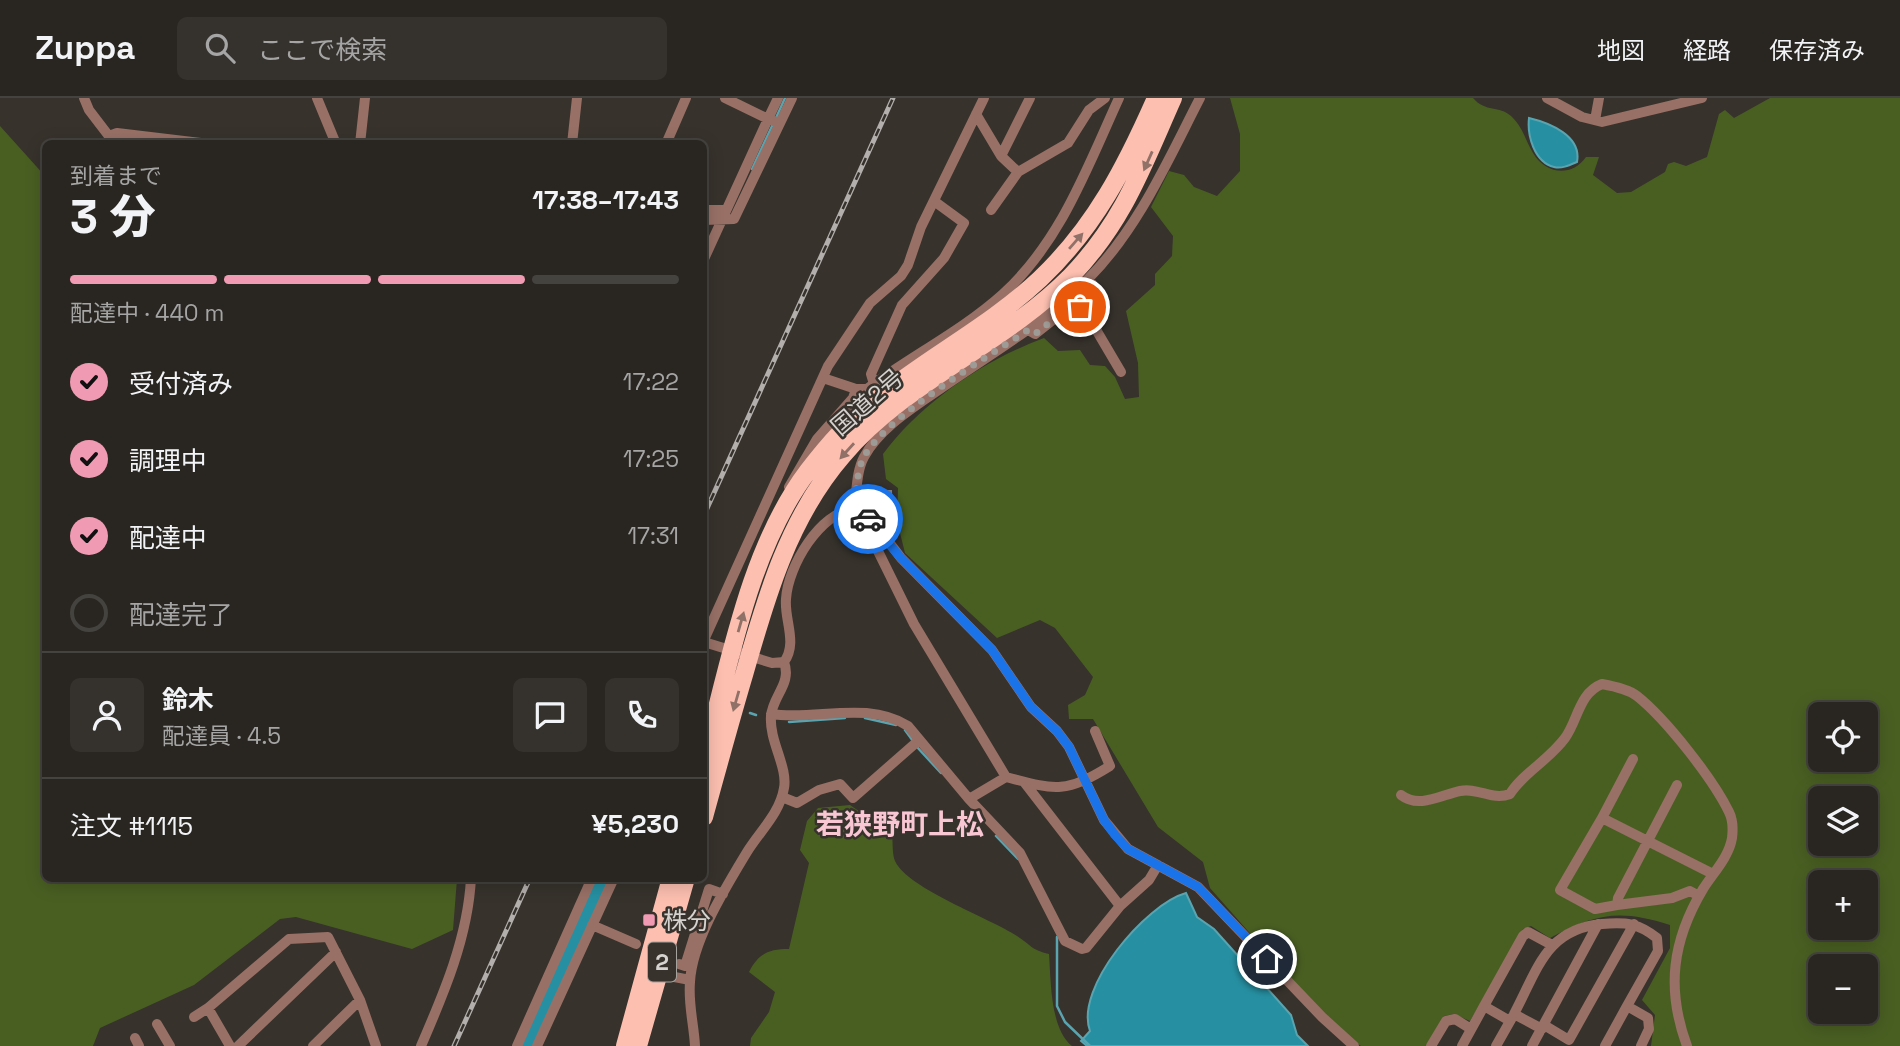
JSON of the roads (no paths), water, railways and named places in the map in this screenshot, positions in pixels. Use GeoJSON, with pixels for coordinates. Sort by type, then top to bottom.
{"type":"FeatureCollection","features":[{"type":"Feature","properties":{"kind":"highway","name":"国道2号"},"geometry":{"type":"LineString","coordinates":[[707,804],[757,569],[781,513],[824,452],[872,402],[998,314],[1057,262],[1091,223],[1115,186],[1156,98]]}},
{"type":"Feature","properties":{"kind":"highway","name":"国道2号"},"geometry":{"type":"LineString","coordinates":[[707,750],[741,654],[776,568],[821,482],[872,424],[910,393],[1011,324],[1070,276],[1101,242],[1130,195],[1155,145],[1173,98]]}},
{"type":"Feature","properties":{"kind":"highway","name":"2"},"geometry":{"type":"LineString","coordinates":[[625,1046],[670,882]]}},
{"type":"Feature","properties":{"kind":"highway","name":"2"},"geometry":{"type":"LineString","coordinates":[[638,1046],[685,882]]}},
{"type":"Feature","properties":{"kind":"street"},"geometry":{"type":"LineString","coordinates":[[84,98],[89,110],[112,140],[117,133],[176,140]]}},
{"type":"Feature","properties":{"kind":"street"},"geometry":{"type":"LineString","coordinates":[[317,98],[334,140]]}},
{"type":"Feature","properties":{"kind":"street"},"geometry":{"type":"LineString","coordinates":[[360,140],[365,98]]}},
{"type":"Feature","properties":{"kind":"street"},"geometry":{"type":"LineString","coordinates":[[572,140],[577,98]]}},
{"type":"Feature","properties":{"kind":"street"},"geometry":{"type":"LineString","coordinates":[[668,140],[687,98]]}},
{"type":"Feature","properties":{"kind":"street"},"geometry":{"type":"LineString","coordinates":[[725,98],[772,121]]}},
{"type":"Feature","properties":{"kind":"street"},"geometry":{"type":"LineString","coordinates":[[707,253],[772,121],[778,98]]}},
{"type":"Feature","properties":{"kind":"street"},"geometry":{"type":"LineString","coordinates":[[707,211],[734,219],[792,98]]}},
{"type":"Feature","properties":{"kind":"street"},"geometry":{"type":"LineString","coordinates":[[707,634],[823,378],[870,303],[901,276],[908,265],[921,227],[984,98]]}},
{"type":"Feature","properties":{"kind":"street"},"geometry":{"type":"LineString","coordinates":[[1001,156],[1030,98]]}},
{"type":"Feature","properties":{"kind":"street"},"geometry":{"type":"LineString","coordinates":[[990,210],[1018,172],[1068,144],[1089,110],[1105,98]]}},
{"type":"Feature","properties":{"kind":"street"},"geometry":{"type":"LineString","coordinates":[[823,378],[856,389],[867,389],[984,310],[1041,260],[1071,205],[1119,98]]}},
{"type":"Feature","properties":{"kind":"street"},"geometry":{"type":"LineString","coordinates":[[854,509],[862,461],[878,438],[916,406],[1028,330],[1085,283],[1122,237],[1144,204],[1200,98]]}},
{"type":"Feature","properties":{"kind":"street"},"geometry":{"type":"LineString","coordinates":[[1548,98],[1583,117],[1609,121],[1702,98]]}},
{"type":"Feature","properties":{"kind":"street"},"geometry":{"type":"LineString","coordinates":[[1595,120],[1599,98]]}},
{"type":"Feature","properties":{"kind":"street"},"geometry":{"type":"LineString","coordinates":[[976,114],[1001,156],[1018,172]]}},
{"type":"Feature","properties":{"kind":"street"},"geometry":{"type":"LineString","coordinates":[[874,384],[871,374],[902,305],[944,258],[964,223],[934,201]]}},
{"type":"Feature","properties":{"kind":"street"},"geometry":{"type":"LineString","coordinates":[[707,219],[724,215]]}},
{"type":"Feature","properties":{"kind":"street"},"geometry":{"type":"LineString","coordinates":[[1085,283],[1096,293],[1097,301],[1088,316],[1121,372]]}},
{"type":"Feature","properties":{"kind":"street"},"geometry":{"type":"LineString","coordinates":[[781,513],[786,492],[796,472],[817,439],[853,398],[856,389]]}},
{"type":"Feature","properties":{"kind":"street"},"geometry":{"type":"LineString","coordinates":[[854,509],[868,519],[901,558],[992,650],[1031,707],[1063,739],[1115,835],[1128,849],[1198,887],[1322,1017],[1354,1046]]}},
{"type":"Feature","properties":{"kind":"street"},"geometry":{"type":"LineString","coordinates":[[695,1046],[690,980],[695,956],[723,894],[752,843],[774,815],[782,797],[785,777],[775,749],[771,714],[786,684],[787,670],[784,662],[791,648],[786,597],[805,546],[834,515],[854,509]]}},
{"type":"Feature","properties":{"kind":"street"},"geometry":{"type":"LineString","coordinates":[[868,519],[874,543],[914,624],[1006,777],[1054,789],[1086,781],[1110,766],[1095,732]]}},
{"type":"Feature","properties":{"kind":"street"},"geometry":{"type":"LineString","coordinates":[[707,642],[772,663],[784,662]]}},
{"type":"Feature","properties":{"kind":"street"},"geometry":{"type":"LineString","coordinates":[[1402,795],[1408,800],[1421,802],[1463,790],[1491,796],[1510,794],[1516,784],[1543,764],[1567,737],[1588,692],[1602,684],[1631,692],[1654,713],[1686,750],[1730,814],[1733,827],[1731,842],[1699,896],[1688,922],[1674,968],[1672,985],[1678,1022],[1687,1046]]}},
{"type":"Feature","properties":{"kind":"street"},"geometry":{"type":"LineString","coordinates":[[771,714],[792,717],[864,713],[898,720],[908,726],[916,743],[1020,853],[1065,941],[1082,950],[1120,906],[1149,880],[1158,865]]}},
{"type":"Feature","properties":{"kind":"street"},"geometry":{"type":"LineString","coordinates":[[782,797],[797,803],[819,790],[840,784],[853,798],[916,743]]}},
{"type":"Feature","properties":{"kind":"street"},"geometry":{"type":"LineString","coordinates":[[1633,759],[1560,891],[1595,909],[1672,898],[1690,891],[1699,896]]}},
{"type":"Feature","properties":{"kind":"street"},"geometry":{"type":"LineString","coordinates":[[969,799],[1006,777]]}},
{"type":"Feature","properties":{"kind":"street"},"geometry":{"type":"LineString","coordinates":[[1024,782],[1120,906]]}},
{"type":"Feature","properties":{"kind":"street"},"geometry":{"type":"LineString","coordinates":[[1618,905],[1618,898],[1677,785]]}},
{"type":"Feature","properties":{"kind":"street"},"geometry":{"type":"LineString","coordinates":[[1602,818],[1713,874]]}},
{"type":"Feature","properties":{"kind":"street"},"geometry":{"type":"LineString","coordinates":[[421,1046],[454,964],[469,906],[471,882]]}},
{"type":"Feature","properties":{"kind":"street"},"geometry":{"type":"LineString","coordinates":[[517,1046],[590,882]]}},
{"type":"Feature","properties":{"kind":"street"},"geometry":{"type":"LineString","coordinates":[[537,1046],[612,882]]}},
{"type":"Feature","properties":{"kind":"street"},"geometry":{"type":"LineString","coordinates":[[679,964],[685,966],[709,888],[723,894]]}},
{"type":"Feature","properties":{"kind":"street"},"geometry":{"type":"LineString","coordinates":[[1496,1046],[1552,945],[1561,936],[1583,924],[1627,921],[1657,938],[1657,951],[1605,1046]]}},
{"type":"Feature","properties":{"kind":"street"},"geometry":{"type":"LineString","coordinates":[[1532,1046],[1598,924]]}},
{"type":"Feature","properties":{"kind":"street"},"geometry":{"type":"LineString","coordinates":[[1483,1006],[1543,1027],[1568,1043],[1634,924]]}},
{"type":"Feature","properties":{"kind":"street"},"geometry":{"type":"LineString","coordinates":[[592,925],[636,944]]}},
{"type":"Feature","properties":{"kind":"street"},"geometry":{"type":"LineString","coordinates":[[1461,1046],[1523,936],[1528,932],[1552,945]]}},
{"type":"Feature","properties":{"kind":"street"},"geometry":{"type":"LineString","coordinates":[[194,1017],[289,939],[327,937],[360,1000],[376,1046]]}},
{"type":"Feature","properties":{"kind":"street"},"geometry":{"type":"LineString","coordinates":[[238,1046],[336,952]]}},
{"type":"Feature","properties":{"kind":"street"},"geometry":{"type":"LineString","coordinates":[[659,974],[690,980]]}},
{"type":"Feature","properties":{"kind":"street"},"geometry":{"type":"LineString","coordinates":[[313,1046],[360,1000]]}},
{"type":"Feature","properties":{"kind":"street"},"geometry":{"type":"LineString","coordinates":[[1627,1006],[1648,1018],[1649,1029],[1641,1046]]}},
{"type":"Feature","properties":{"kind":"street"},"geometry":{"type":"LineString","coordinates":[[208,1008],[230,1046]]}},
{"type":"Feature","properties":{"kind":"street"},"geometry":{"type":"LineString","coordinates":[[1431,1046],[1446,1021],[1455,1019],[1471,1029]]}},
{"type":"Feature","properties":{"kind":"street"},"geometry":{"type":"LineString","coordinates":[[157,1024],[170,1046]]}},
{"type":"Feature","properties":{"kind":"water"},"geometry":{"type":"Polygon","coordinates":[[[1529,118],[1555,127],[1570,138],[1575,145],[1577,162],[1557,167],[1541,160],[1531,140],[1529,118]]]}},
{"type":"Feature","properties":{"kind":"water"},"geometry":{"type":"Polygon","coordinates":[[[1186,893],[1197,917],[1214,929],[1291,1015],[1297,1035],[1308,1046],[1087,1046],[1081,1041],[1090,1031],[1088,1013],[1093,993],[1117,950],[1152,913],[1186,893]]]}},
{"type":"Feature","properties":{"kind":"waterway"},"geometry":{"type":"LineString","coordinates":[[776,118],[785,98]]}},
{"type":"Feature","properties":{"kind":"waterway"},"geometry":{"type":"LineString","coordinates":[[752,169],[773,124]]}},
{"type":"Feature","properties":{"kind":"waterway"},"geometry":{"type":"LineString","coordinates":[[750,713],[756,715]]}},
{"type":"Feature","properties":{"kind":"waterway"},"geometry":{"type":"LineString","coordinates":[[789,722],[845,718]]}},
{"type":"Feature","properties":{"kind":"waterway"},"geometry":{"type":"LineString","coordinates":[[865,718],[896,725]]}},
{"type":"Feature","properties":{"kind":"waterway"},"geometry":{"type":"LineString","coordinates":[[905,730],[913,741]]}},
{"type":"Feature","properties":{"kind":"waterway"},"geometry":{"type":"LineString","coordinates":[[917,747],[941,773]]}},
{"type":"Feature","properties":{"kind":"waterway"},"geometry":{"type":"LineString","coordinates":[[996,836],[1018,859]]}},
{"type":"Feature","properties":{"kind":"waterway"},"geometry":{"type":"LineString","coordinates":[[528,1046],[602,882]]}},
{"type":"Feature","properties":{"kind":"waterway"},"geometry":{"type":"LineString","coordinates":[[1057,937],[1057,1006],[1065,1022],[1090,1046]]}},
{"type":"Feature","properties":{"kind":"railway"},"geometry":{"type":"LineString","coordinates":[[707,508],[893,98]]}},
{"type":"Feature","properties":{"kind":"railway"},"geometry":{"type":"LineString","coordinates":[[454,1046],[528,882]]}},
{"type":"Feature","properties":{"kind":"place","name":"株分"},"geometry":{"type":"Point","coordinates":[649,920]}},
{"type":"Feature","properties":{"kind":"district","name":"若狭野町上松"},"geometry":{"type":"Point","coordinates":[900,824]}}]}
